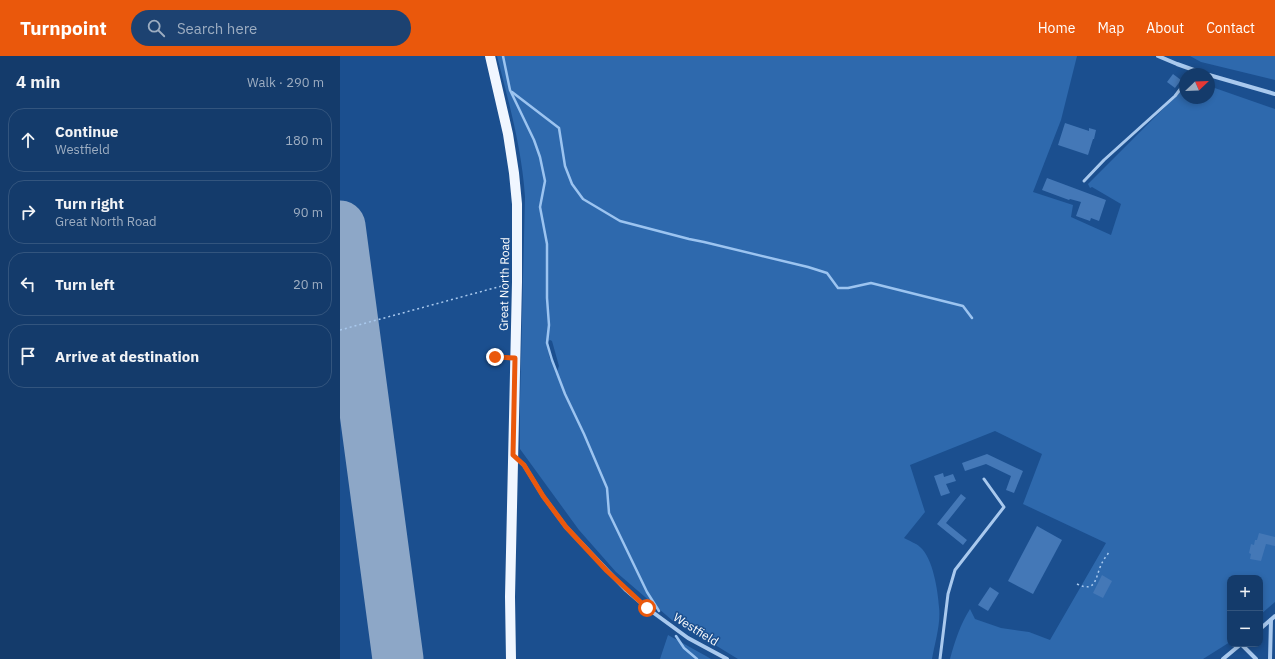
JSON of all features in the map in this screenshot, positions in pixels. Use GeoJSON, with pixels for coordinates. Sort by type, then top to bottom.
{"type":"FeatureCollection","features":[{"type":"Feature","properties":{"kind":"main road","name":"Great North Road"},"geometry":{"type":"LineString","coordinates":[[490,56],[508,134],[517,204],[517,282],[510,597],[511,659]]}},
{"type":"Feature","properties":{"kind":"street"},"geometry":{"type":"LineString","coordinates":[[1158,56],[1184,68]]}},
{"type":"Feature","properties":{"kind":"street"},"geometry":{"type":"LineString","coordinates":[[1215,77],[1275,94]]}},
{"type":"Feature","properties":{"kind":"street","name":"Westfield"},"geometry":{"type":"LineString","coordinates":[[513,455],[524,465],[543,496],[566,527],[626,590],[647,608],[688,638],[727,659]]}},
{"type":"Feature","properties":{"kind":"street"},"geometry":{"type":"LineString","coordinates":[[1263,627],[1275,616]]}},
{"type":"Feature","properties":{"kind":"street"},"geometry":{"type":"LineString","coordinates":[[1270,659],[1271,620]]}},
{"type":"Feature","properties":{"kind":"street"},"geometry":{"type":"LineString","coordinates":[[1223,659],[1237,647]]}},
{"type":"Feature","properties":{"kind":"street"},"geometry":{"type":"LineString","coordinates":[[1244,647],[1256,659]]}},
{"type":"Feature","properties":{"kind":"lane"},"geometry":{"type":"LineString","coordinates":[[1084,181],[1104,160],[1179,90]]}},
{"type":"Feature","properties":{"kind":"lane"},"geometry":{"type":"LineString","coordinates":[[940,659],[948,594],[955,570],[1004,507],[984,479]]}},
{"type":"Feature","properties":{"kind":"path"},"geometry":{"type":"LineString","coordinates":[[340,330],[517,282]]}},
{"type":"Feature","properties":{"kind":"path"},"geometry":{"type":"LineString","coordinates":[[495,357],[515,358]]}},
{"type":"Feature","properties":{"kind":"path"},"geometry":{"type":"LineString","coordinates":[[1077,584],[1084,588],[1092,585],[1102,563],[1110,551]]}},
{"type":"Feature","properties":{"kind":"shaded area"},"geometry":{"type":"Polygon","coordinates":[[[497,56],[1077,56],[1061,120],[1033,192],[1073,205],[1071,217],[1111,235],[1121,204],[1092,187],[1090,188],[1088,184],[1179,93],[1179,104],[1215,104],[1215,88],[1275,109],[1275,602],[1263,612],[1263,575],[1227,575],[1227,644],[1203,659],[950,659],[958,633],[970,609],[975,619],[1001,628],[1029,632],[1050,640],[1106,543],[1023,504],[1042,454],[995,431],[910,465],[925,512],[904,538],[914,543],[925,552],[934,575],[939,613],[932,659],[738,659],[689,629],[675,618],[673,621],[616,572],[579,530],[520,449],[525,197],[521,161],[497,56]],[[550,340],[548,341],[549,356],[556,374],[559,366],[552,341],[550,340]]]}},
{"type":"Feature","properties":{"kind":"shaded area"},"geometry":{"type":"Polygon","coordinates":[[[1190,56],[1275,56],[1275,80],[1201,62],[1190,56]]]}},
{"type":"Feature","properties":{"kind":"shaded area"},"geometry":{"type":"Polygon","coordinates":[[[668,635],[706,656],[711,659],[660,659],[668,635]]]}},
{"type":"Feature","properties":{"kind":"building"},"geometry":{"type":"Polygon","coordinates":[[[1173,74],[1179,78],[1179,83],[1175,88],[1167,82],[1173,74]]]}},
{"type":"Feature","properties":{"kind":"building"},"geometry":{"type":"Polygon","coordinates":[[[1065,123],[1089,131],[1089,128],[1096,130],[1088,155],[1058,145],[1065,123]]]}},
{"type":"Feature","properties":{"kind":"building"},"geometry":{"type":"Polygon","coordinates":[[[1047,178],[1106,200],[1099,221],[1091,218],[1090,221],[1076,216],[1081,202],[1069,200],[1042,190],[1047,178]]]}},
{"type":"Feature","properties":{"kind":"building"},"geometry":{"type":"Polygon","coordinates":[[[987,454],[1023,471],[1014,493],[1006,490],[1011,476],[986,464],[965,471],[962,463],[987,454]]]}},
{"type":"Feature","properties":{"kind":"building"},"geometry":{"type":"Polygon","coordinates":[[[943,473],[944,477],[953,474],[956,481],[946,484],[950,493],[941,496],[934,476],[943,473]]]}},
{"type":"Feature","properties":{"kind":"building"},"geometry":{"type":"Polygon","coordinates":[[[961,494],[966,498],[946,523],[967,540],[963,545],[937,524],[961,494]]]}},
{"type":"Feature","properties":{"kind":"building"},"geometry":{"type":"Polygon","coordinates":[[[1037,526],[1062,540],[1033,594],[1008,581],[1037,526]]]}},
{"type":"Feature","properties":{"kind":"building"},"geometry":{"type":"Polygon","coordinates":[[[1259,533],[1275,537],[1275,546],[1266,544],[1261,561],[1250,559],[1251,554],[1249,553],[1251,544],[1254,545],[1259,533]]]}},
{"type":"Feature","properties":{"kind":"building"},"geometry":{"type":"Polygon","coordinates":[[[1102,575],[1112,581],[1103,598],[1093,593],[1102,575]]]}},
{"type":"Feature","properties":{"kind":"building"},"geometry":{"type":"Polygon","coordinates":[[[990,587],[999,593],[988,611],[978,605],[990,587]]]}},
{"type":"Feature","properties":{"kind":"waterway"},"geometry":{"type":"LineString","coordinates":[[503,56],[510,90],[534,140],[540,157],[545,181],[540,207],[547,244],[547,298],[549,325],[547,343],[565,394],[607,488],[609,513],[647,592],[659,611]]}},
{"type":"Feature","properties":{"kind":"waterway"},"geometry":{"type":"LineString","coordinates":[[512,92],[559,128],[565,166],[572,184],[583,199],[620,221],[808,267],[827,273],[838,288],[848,288],[871,283],[963,306],[972,318]]}},
{"type":"Feature","properties":{"kind":"waterway"},"geometry":{"type":"LineString","coordinates":[[676,636],[684,648],[697,659]]}},
{"type":"Feature","properties":{"kind":"runway"},"geometry":{"type":"LineString","coordinates":[[340,226],[398,659]]}},
{"type":"Feature","properties":{"kind":"route"},"geometry":{"type":"LineString","coordinates":[[495,357],[515,358],[513,455],[524,465],[543,496],[566,527],[626,590],[647,608]]}}]}
